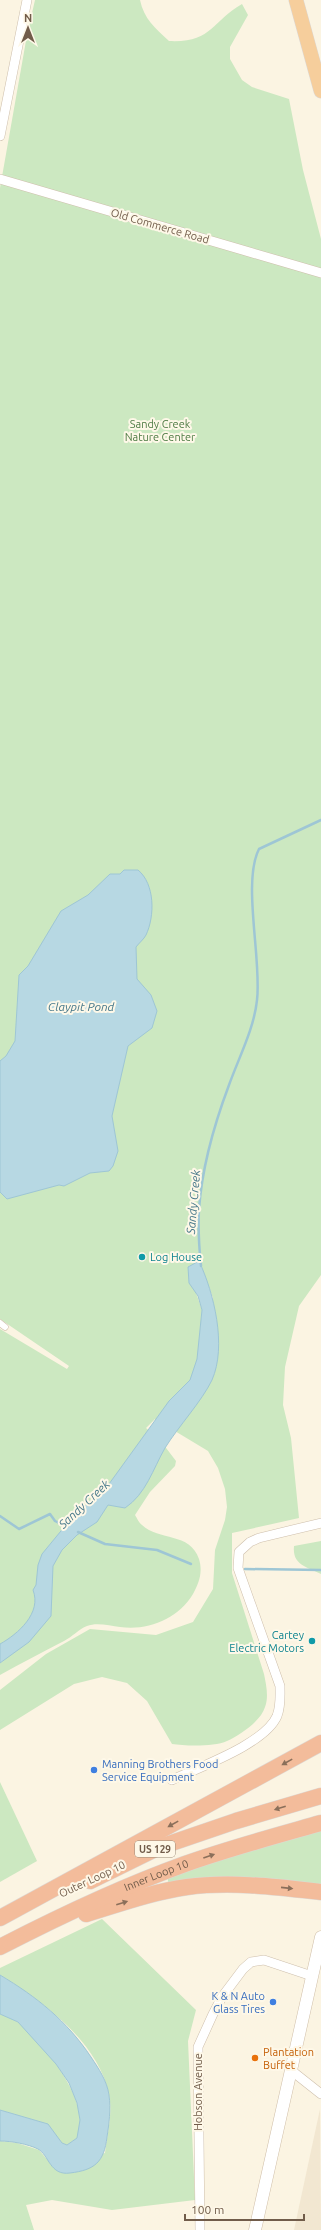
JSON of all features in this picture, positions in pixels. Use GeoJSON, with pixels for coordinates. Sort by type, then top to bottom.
{"type":"FeatureCollection","features":[{"type":"Feature","properties":{"kind":"highway"},"geometry":{"type":"LineString","coordinates":[[296,0],[321,91]]}},
{"type":"Feature","properties":{"kind":"highway"},"geometry":{"type":"LineString","coordinates":[[0,1918],[321,1743]]}},
{"type":"Feature","properties":{"kind":"highway","name":"Outer Loop 10"},"geometry":{"type":"LineString","coordinates":[[0,1918],[84,1884],[158,1848],[319,1796]]}},
{"type":"Feature","properties":{"kind":"highway","name":"Inner Loop 10"},"geometry":{"type":"LineString","coordinates":[[0,1947],[89,1903],[184,1865],[244,1844],[321,1823]]}},
{"type":"Feature","properties":{"kind":"highway"},"geometry":{"type":"LineString","coordinates":[[31,1931],[154,1894],[187,1887],[254,1885],[321,1892]]}},
{"type":"Feature","properties":{"kind":"main road"},"geometry":{"type":"LineString","coordinates":[[255,2230],[321,1937]]}},
{"type":"Feature","properties":{"kind":"street"},"geometry":{"type":"LineString","coordinates":[[0,136],[27,0]]}},
{"type":"Feature","properties":{"kind":"street","name":"Old Commerce Road"},"geometry":{"type":"LineString","coordinates":[[0,179],[321,274]]}},
{"type":"Feature","properties":{"kind":"street"},"geometry":{"type":"LineString","coordinates":[[172,1780],[260,1737],[277,1717],[281,1703],[280,1686],[238,1568],[239,1552],[250,1542],[259,1538],[321,1524]]}},
{"type":"Feature","properties":{"kind":"street","name":"Hobson Avenue"},"geometry":{"type":"LineString","coordinates":[[200,2230],[198,2047],[222,1997],[243,1969],[252,1962],[264,1960],[312,1976]]}},
{"type":"Feature","properties":{"kind":"street"},"geometry":{"type":"LineString","coordinates":[[292,2071],[321,2094]]}},
{"type":"Feature","properties":{"kind":"shaded area"},"geometry":{"type":"Polygon","coordinates":[[[320,2109],[321,2230],[294,2230],[320,2109]]]}},
{"type":"Feature","properties":{"kind":"green space","name":"Sandy Creek Nature Center"},"geometry":{"type":"Polygon","coordinates":[[[35,0],[140,0],[147,18],[169,41],[183,41],[194,39],[203,35],[242,4],[248,15],[230,47],[230,59],[242,80],[252,87],[289,99],[303,170],[321,239],[321,1275],[299,1306],[285,1367],[283,1405],[291,1438],[299,1518],[232,1533],[232,1573],[264,1674],[267,1699],[263,1712],[255,1722],[244,1731],[227,1741],[207,1745],[192,1746],[172,1744],[147,1701],[127,1683],[102,1677],[74,1684],[0,1730],[0,1690],[46,1654],[90,1629],[156,1635],[193,1622],[213,1589],[215,1550],[225,1520],[227,1507],[225,1489],[218,1468],[208,1451],[155,1419],[146,1428],[160,1440],[176,1461],[175,1466],[150,1492],[135,1515],[139,1522],[149,1530],[181,1541],[195,1550],[201,1568],[199,1582],[193,1594],[187,1603],[179,1610],[161,1621],[151,1625],[131,1628],[99,1624],[87,1626],[64,1641],[0,1675],[0,1329],[67,1369],[69,1366],[0,1319],[0,188],[27,35],[35,0]],[[199,1261],[195,1290],[202,1310],[200,1334],[213,1298],[199,1261]]]}},
{"type":"Feature","properties":{"kind":"green space"},"geometry":{"type":"Polygon","coordinates":[[[321,1541],[321,1574],[306,1567],[298,1561],[295,1557],[294,1546],[321,1541]]]}},
{"type":"Feature","properties":{"kind":"green space"},"geometry":{"type":"Polygon","coordinates":[[[0,1782],[37,1861],[0,1882],[0,1782]]]}},
{"type":"Feature","properties":{"kind":"green space"},"geometry":{"type":"Polygon","coordinates":[[[321,1831],[321,1884],[168,1883],[168,1879],[205,1864],[321,1831]]]}},
{"type":"Feature","properties":{"kind":"green space"},"geometry":{"type":"Polygon","coordinates":[[[102,1919],[196,2010],[188,2041],[195,2200],[112,2210],[52,2200],[26,2205],[34,2230],[0,2230],[0,2141],[17,2143],[39,2150],[56,2170],[105,2153],[110,2102],[103,2076],[94,2058],[81,2041],[50,2010],[0,1975],[0,1968],[102,1919]]]}},
{"type":"Feature","properties":{"kind":"green space"},"geometry":{"type":"Polygon","coordinates":[[[0,2014],[17,2022],[39,2042],[67,2081],[78,2107],[80,2127],[77,2138],[67,2145],[62,2143],[47,2124],[0,2110],[0,2014]]]}},
{"type":"Feature","properties":{"kind":"water","name":"Claypit Pond"},"geometry":{"type":"Polygon","coordinates":[[[124,870],[138,870],[148,883],[152,901],[151,919],[145,936],[136,947],[137,979],[151,995],[157,1011],[152,1028],[128,1046],[112,1116],[118,1151],[113,1166],[109,1171],[90,1173],[64,1186],[59,1185],[7,1199],[0,1192],[0,1061],[6,1056],[15,1041],[19,975],[28,966],[61,911],[88,895],[110,874],[120,874],[124,870]]]}},
{"type":"Feature","properties":{"kind":"water"},"geometry":{"type":"Polygon","coordinates":[[[199,1261],[214,1304],[217,1320],[218,1352],[212,1380],[202,1397],[165,1448],[148,1481],[138,1496],[125,1508],[108,1505],[97,1522],[77,1535],[62,1550],[53,1566],[51,1616],[29,1642],[0,1663],[0,1644],[21,1629],[31,1615],[35,1599],[33,1590],[36,1585],[38,1565],[42,1554],[70,1520],[109,1484],[169,1401],[190,1380],[197,1359],[202,1310],[198,1296],[189,1283],[188,1267],[199,1261]]]}},
{"type":"Feature","properties":{"kind":"water"},"geometry":{"type":"Polygon","coordinates":[[[0,1975],[39,2001],[72,2032],[82,2044],[105,2080],[110,2100],[110,2116],[106,2146],[101,2159],[86,2170],[63,2173],[54,2168],[38,2149],[19,2143],[0,2141],[0,2110],[48,2124],[62,2143],[67,2145],[77,2138],[80,2120],[77,2103],[69,2083],[56,2064],[18,2022],[0,2014],[0,1975]]]}},
{"type":"Feature","properties":{"kind":"waterway","name":"Sandy Creek"},"geometry":{"type":"LineString","coordinates":[[201,1266],[199,1209],[206,1161],[218,1115],[253,1022],[257,1000],[258,984],[252,901],[254,863],[259,849],[321,820]]}},
{"type":"Feature","properties":{"kind":"waterway"},"geometry":{"type":"LineString","coordinates":[[0,1516],[19,1529],[50,1514],[55,1521],[67,1527]]}},
{"type":"Feature","properties":{"kind":"waterway"},"geometry":{"type":"LineString","coordinates":[[78,1532],[105,1544],[157,1550],[191,1564]]}},
{"type":"Feature","properties":{"kind":"waterway"},"geometry":{"type":"LineString","coordinates":[[245,1569],[321,1570]]}},
{"type":"Feature","properties":{"kind":"place","name":"Log House"},"geometry":{"type":"Point","coordinates":[142,1257]}},
{"type":"Feature","properties":{"kind":"place","name":"Cartey Electric Motors"},"geometry":{"type":"Point","coordinates":[312,1641]}},
{"type":"Feature","properties":{"kind":"place","name":"Manning Brothers Food Service Equipment"},"geometry":{"type":"Point","coordinates":[94,1770]}},
{"type":"Feature","properties":{"kind":"place","name":"K & N Auto Glass Tires"},"geometry":{"type":"Point","coordinates":[273,2002]}},
{"type":"Feature","properties":{"kind":"place","name":"Plantation Buffet"},"geometry":{"type":"Point","coordinates":[255,2058]}}]}
